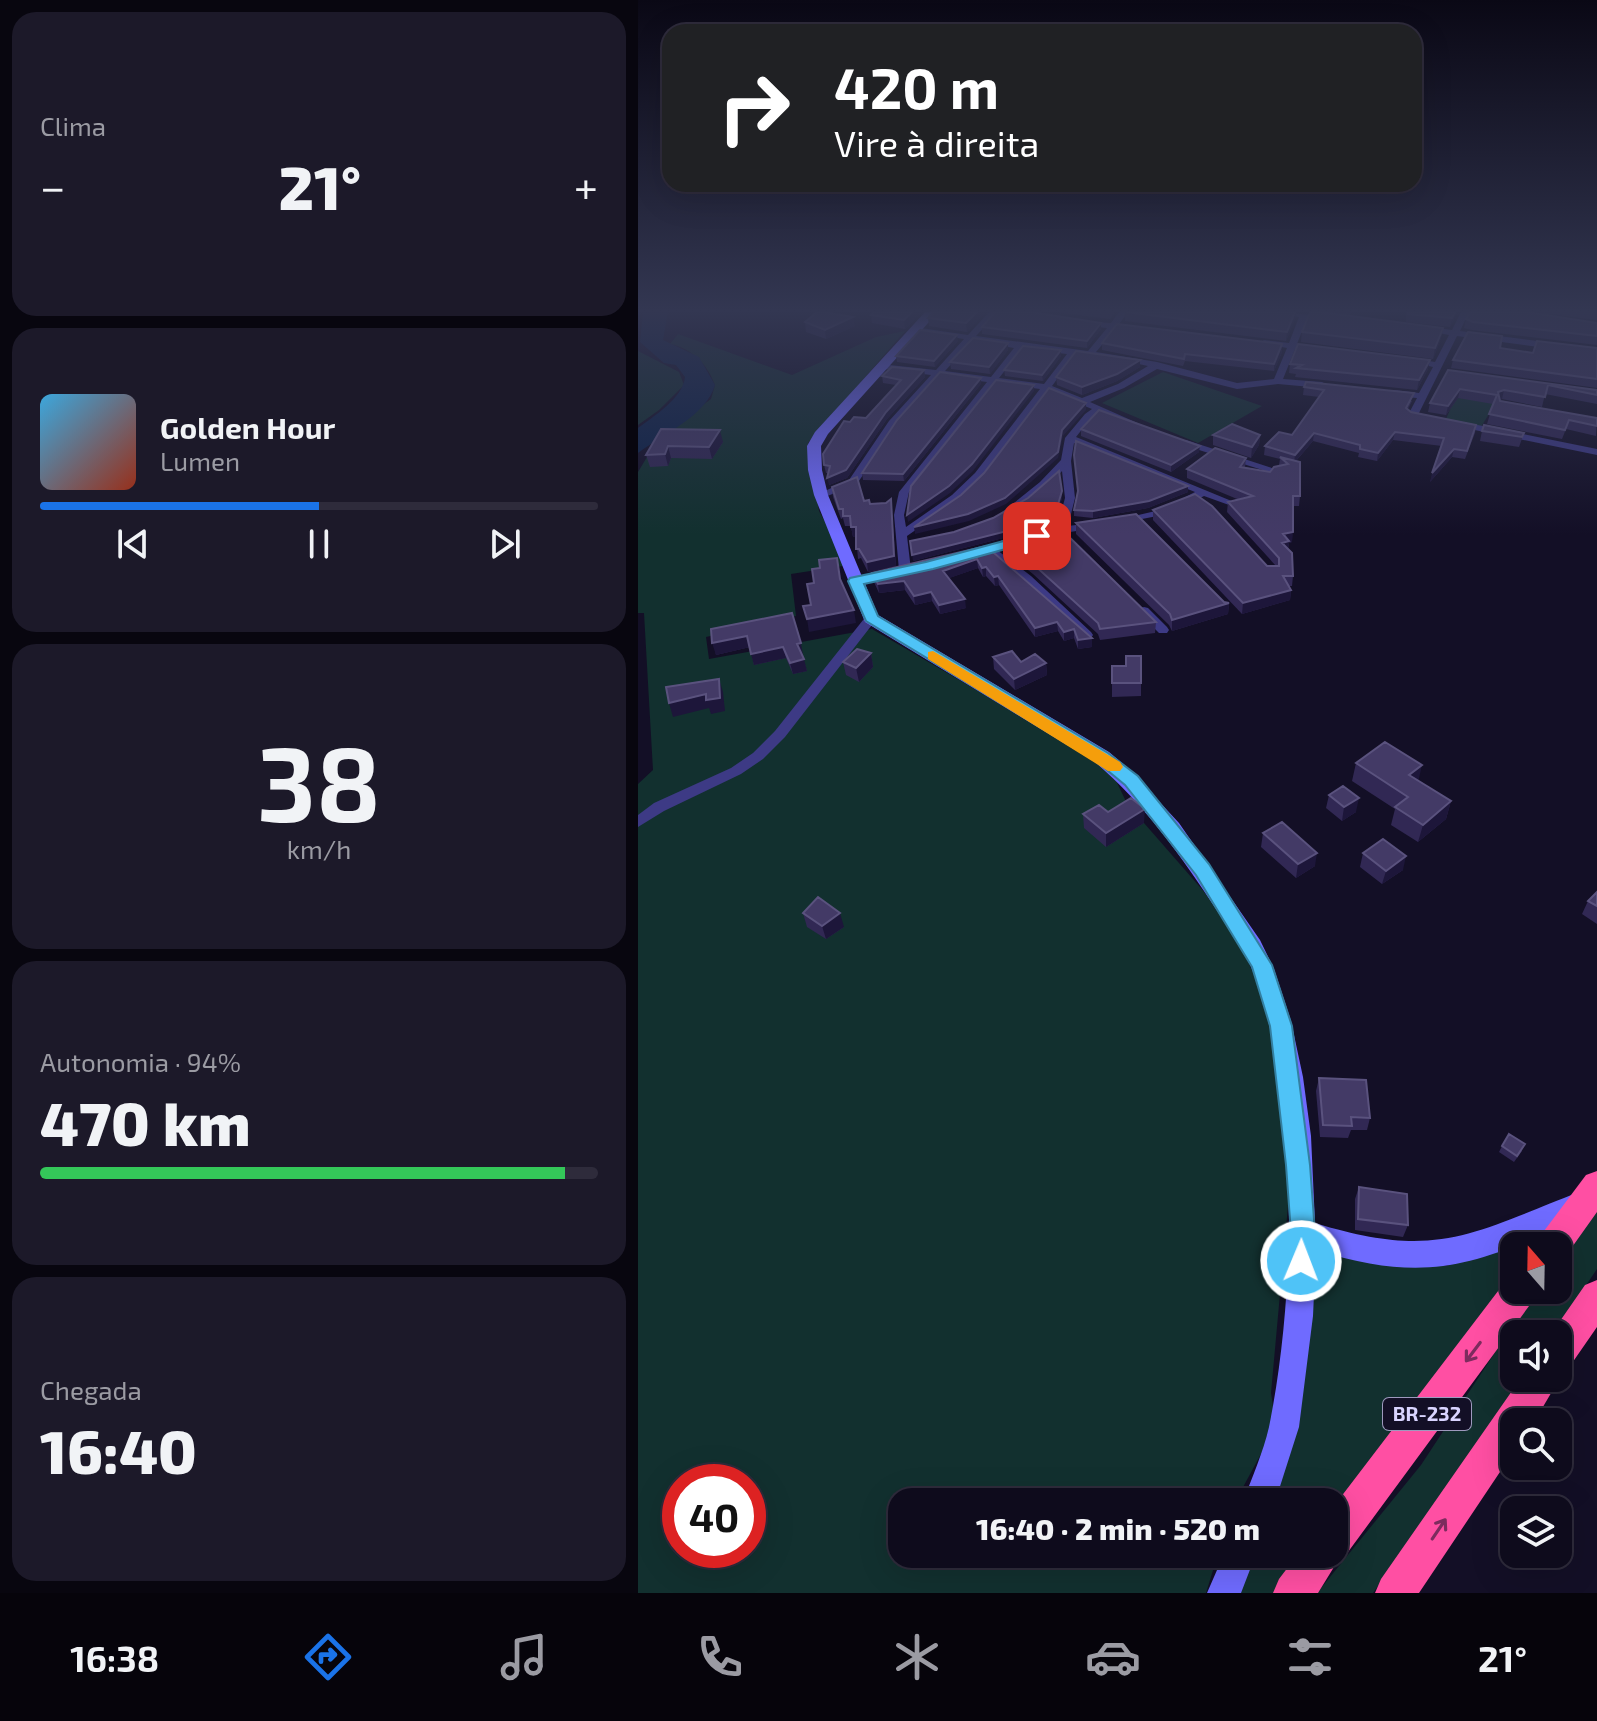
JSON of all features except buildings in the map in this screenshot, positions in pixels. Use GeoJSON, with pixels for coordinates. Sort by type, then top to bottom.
{"type":"FeatureCollection","features":[{"type":"Feature","properties":{"kind":"highway"},"geometry":{"type":"LineString","coordinates":[[1564,1232],[1592,1194]]}},
{"type":"Feature","properties":{"kind":"highway"},"geometry":{"type":"LineString","coordinates":[[1572,1334],[1597,1297]]}},
{"type":"Feature","properties":{"kind":"highway","name":"BR-232"},"geometry":{"type":"LineString","coordinates":[[1348,1519],[1510,1304]]}},
{"type":"Feature","properties":{"kind":"highway","name":"BR-232"},"geometry":{"type":"LineString","coordinates":[[1395,1593],[1532,1392]]}},
{"type":"Feature","properties":{"kind":"highway"},"geometry":{"type":"LineString","coordinates":[[1293,1593],[1312,1568]]}},
{"type":"Feature","properties":{"kind":"street"},"geometry":{"type":"LineString","coordinates":[[864,386],[822,432],[814,446],[815,470],[821,495],[871,618],[1102,757],[1132,781],[1202,870],[1262,965],[1281,1026],[1293,1109],[1303,1233],[1298,1317],[1283,1428],[1264,1488]]}},
{"type":"Feature","properties":{"kind":"street"},"geometry":{"type":"LineString","coordinates":[[821,495],[853,482],[892,423],[924,386]]}},
{"type":"Feature","properties":{"kind":"street"},"geometry":{"type":"LineString","coordinates":[[855,581],[911,569],[899,515],[904,492],[986,386]]}},
{"type":"Feature","properties":{"kind":"street"},"geometry":{"type":"LineString","coordinates":[[1042,386],[1146,429]]}},
{"type":"Feature","properties":{"kind":"street"},"geometry":{"type":"LineString","coordinates":[[1084,401],[1120,386]]}},
{"type":"Feature","properties":{"kind":"street"},"geometry":{"type":"LineString","coordinates":[[1426,386],[1413,415],[1597,452]]}},
{"type":"Feature","properties":{"kind":"street"},"geometry":{"type":"LineString","coordinates":[[902,539],[979,475],[1047,387]]}},
{"type":"Feature","properties":{"kind":"street"},"geometry":{"type":"LineString","coordinates":[[1381,391],[1421,396]]}},
{"type":"Feature","properties":{"kind":"street"},"geometry":{"type":"LineString","coordinates":[[1062,530],[1070,498],[1066,461],[1070,438],[1088,416],[1100,408]]}},
{"type":"Feature","properties":{"kind":"street"},"geometry":{"type":"LineString","coordinates":[[1070,438],[1229,502]]}},
{"type":"Feature","properties":{"kind":"street"},"geometry":{"type":"LineString","coordinates":[[1171,438],[1206,455],[1279,472]]}},
{"type":"Feature","properties":{"kind":"street"},"geometry":{"type":"LineString","coordinates":[[996,519],[1044,484],[1066,461]]}},
{"type":"Feature","properties":{"kind":"street"},"geometry":{"type":"LineString","coordinates":[[1174,478],[1185,472]]}},
{"type":"Feature","properties":{"kind":"street"},"geometry":{"type":"LineString","coordinates":[[1202,492],[1219,515]]}},
{"type":"Feature","properties":{"kind":"street"},"geometry":{"type":"LineString","coordinates":[[1115,522],[1164,512],[1202,492]]}},
{"type":"Feature","properties":{"kind":"street"},"geometry":{"type":"LineString","coordinates":[[1141,519],[1152,530]]}},
{"type":"Feature","properties":{"kind":"street"},"geometry":{"type":"LineString","coordinates":[[958,557],[1062,530],[1101,524]]}},
{"type":"Feature","properties":{"kind":"street"},"geometry":{"type":"LineString","coordinates":[[1062,530],[1073,541]]}},
{"type":"Feature","properties":{"kind":"street"},"geometry":{"type":"LineString","coordinates":[[902,539],[916,540]]}},
{"type":"Feature","properties":{"kind":"street"},"geometry":{"type":"LineString","coordinates":[[988,548],[1027,578],[1092,639]]}},
{"type":"Feature","properties":{"kind":"street"},"geometry":{"type":"LineString","coordinates":[[1129,597],[1163,630]]}},
{"type":"Feature","properties":{"kind":"street"},"geometry":{"type":"LineString","coordinates":[[638,822],[659,807],[736,771],[758,756],[780,734],[871,618]]}},
{"type":"Feature","properties":{"kind":"street"},"geometry":{"type":"LineString","coordinates":[[1303,1233],[1366,1252],[1400,1258],[1445,1257],[1498,1240],[1592,1194]]}},
{"type":"Feature","properties":{"kind":"street"},"geometry":{"type":"LineString","coordinates":[[1224,1593],[1234,1568]]}},
{"type":"Feature","properties":{"kind":"green space"},"geometry":{"type":"Polygon","coordinates":[[[638,386],[683,386],[659,410],[638,425],[638,386]]]}},
{"type":"Feature","properties":{"kind":"green space"},"geometry":{"type":"Polygon","coordinates":[[[715,386],[857,386],[808,443],[819,511],[849,565],[791,574],[796,616],[706,637],[709,659],[872,629],[1110,768],[1131,812],[1227,918],[1270,1008],[1291,1173],[1271,1393],[1276,1426],[1243,1488],[888,1488],[888,1568],[1214,1568],[1206,1593],[638,1593],[638,784],[653,770],[644,613],[638,613],[638,472],[659,437],[711,399],[715,386]]]}},
{"type":"Feature","properties":{"kind":"green space"},"geometry":{"type":"Polygon","coordinates":[[[1135,386],[1205,386],[1262,406],[1198,443],[1102,403],[1135,386]]]}},
{"type":"Feature","properties":{"kind":"green space"},"geometry":{"type":"Polygon","coordinates":[[[1460,386],[1469,386],[1495,404],[1481,427],[1446,419],[1460,386]]]}},
{"type":"Feature","properties":{"kind":"green space"},"geometry":{"type":"Polygon","coordinates":[[[1597,1206],[1597,1269],[1562,1320],[1516,1320],[1527,1304],[1572,1304],[1572,1240],[1597,1206]]]}},
{"type":"Feature","properties":{"kind":"green space"},"geometry":{"type":"Polygon","coordinates":[[[1500,1246],[1500,1291],[1348,1498],[1348,1488],[1270,1488],[1316,1247],[1387,1264],[1447,1266],[1500,1246]]]}},
{"type":"Feature","properties":{"kind":"green space"},"geometry":{"type":"Polygon","coordinates":[[[1500,1345],[1500,1392],[1513,1392],[1373,1593],[1317,1593],[1337,1568],[1348,1568],[1348,1555],[1421,1465],[1500,1345]]]}},
{"type":"Feature","properties":{"kind":"green space"},"geometry":{"type":"Polygon","coordinates":[[[1242,1568],[1296,1568],[1278,1593],[1232,1593],[1242,1568]]]}},
{"type":"Feature","properties":{"kind":"water"},"geometry":{"type":"Polygon","coordinates":[[[682,386],[714,386],[703,406],[693,415],[638,453],[638,428],[682,386]]]}},
{"type":"Feature","properties":{"kind":"slow traffic"},"geometry":{"type":"LineString","coordinates":[[933,656],[1114,767]]}},
{"type":"Feature","properties":{"kind":"route"},"geometry":{"type":"LineString","coordinates":[[1037,536],[928,566],[855,581],[871,618],[1102,757],[1132,781],[1202,870],[1262,965],[1281,1026],[1298,1165],[1303,1233],[1301,1261]]}}]}
